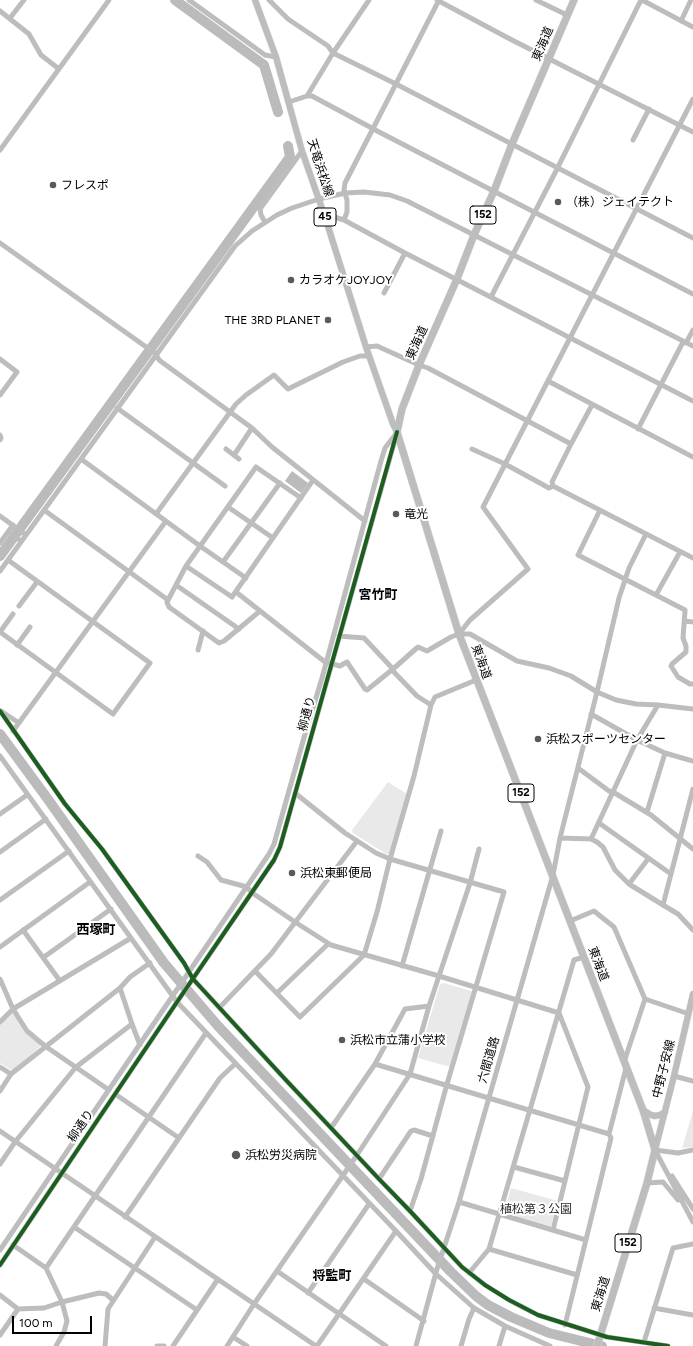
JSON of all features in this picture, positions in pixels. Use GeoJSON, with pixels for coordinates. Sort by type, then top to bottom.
{"type":"FeatureCollection","features":[{"type":"Feature","properties":{"kind":"highway","name":"東海道"},"geometry":{"type":"LineString","coordinates":[[574,0],[512,144],[457,279],[419,365],[402,409],[397,432],[459,634],[643,1110],[655,1150],[647,1183],[600,1335]]}},
{"type":"Feature","properties":{"kind":"highway","name":"152"},"geometry":{"type":"LineString","coordinates":[[596,1346],[600,1335]]}},
{"type":"Feature","properties":{"kind":"main road","name":"天竜浜松線"},"geometry":{"type":"LineString","coordinates":[[255,0],[276,57],[302,151],[326,220],[366,347],[397,432]]}},
{"type":"Feature","properties":{"kind":"main road","name":"中野子安線"},"geometry":{"type":"LineString","coordinates":[[655,1150],[693,994]]}},
{"type":"Feature","properties":{"kind":"main road"},"geometry":{"type":"LineString","coordinates":[[643,1110],[655,1116],[665,1112]]}},
{"type":"Feature","properties":{"kind":"street"},"geometry":{"type":"LineString","coordinates":[[10,18],[24,0]]}},
{"type":"Feature","properties":{"kind":"street"},"geometry":{"type":"LineString","coordinates":[[189,0],[265,55],[276,57]]}},
{"type":"Feature","properties":{"kind":"street"},"geometry":{"type":"LineString","coordinates":[[269,0],[288,19],[328,46],[333,53],[396,84],[557,169],[693,238]]}},
{"type":"Feature","properties":{"kind":"street"},"geometry":{"type":"LineString","coordinates":[[307,96],[333,53],[369,0]]}},
{"type":"Feature","properties":{"kind":"street"},"geometry":{"type":"LineString","coordinates":[[344,220],[348,212],[344,186],[345,183],[438,0],[549,59],[693,132]]}},
{"type":"Feature","properties":{"kind":"street"},"geometry":{"type":"LineString","coordinates":[[536,0],[567,15]]}},
{"type":"Feature","properties":{"kind":"street"},"geometry":{"type":"LineString","coordinates":[[491,297],[642,0],[693,27]]}},
{"type":"Feature","properties":{"kind":"street"},"geometry":{"type":"LineString","coordinates":[[681,21],[691,0]]}},
{"type":"Feature","properties":{"kind":"street"},"geometry":{"type":"LineString","coordinates":[[0,150],[107,1]]}},
{"type":"Feature","properties":{"kind":"street"},"geometry":{"type":"LineString","coordinates":[[0,11],[29,34],[41,55],[59,69]]}},
{"type":"Feature","properties":{"kind":"street"},"geometry":{"type":"LineString","coordinates":[[289,102],[307,96],[312,96],[693,294]]}},
{"type":"Feature","properties":{"kind":"street"},"geometry":{"type":"LineString","coordinates":[[236,592],[325,662],[340,666],[347,662],[367,690],[418,647],[428,652],[459,634],[470,620],[528,569],[483,508],[693,99]]}},
{"type":"Feature","properties":{"kind":"street"},"geometry":{"type":"LineString","coordinates":[[632,140],[649,110]]}},
{"type":"Feature","properties":{"kind":"street"},"geometry":{"type":"LineString","coordinates":[[265,222],[261,215],[260,209],[302,151]]}},
{"type":"Feature","properties":{"kind":"street"},"geometry":{"type":"LineString","coordinates":[[0,571],[19,540],[44,510],[81,459],[154,353],[235,246],[265,222],[284,211],[319,199],[345,193],[369,192],[396,197],[414,204],[693,346]]}},
{"type":"Feature","properties":{"kind":"street"},"geometry":{"type":"LineString","coordinates":[[326,220],[334,217],[344,220],[405,253],[693,401]]}},
{"type":"Feature","properties":{"kind":"street"},"geometry":{"type":"LineString","coordinates":[[0,243],[154,353],[159,360],[252,428],[272,447],[364,521]]}},
{"type":"Feature","properties":{"kind":"street"},"geometry":{"type":"LineString","coordinates":[[384,293],[405,253]]}},
{"type":"Feature","properties":{"kind":"street"},"geometry":{"type":"LineString","coordinates":[[638,429],[661,384],[693,330]]}},
{"type":"Feature","properties":{"kind":"street"},"geometry":{"type":"LineString","coordinates":[[366,347],[377,346],[428,368],[571,444]]}},
{"type":"Feature","properties":{"kind":"street"},"geometry":{"type":"LineString","coordinates":[[156,514],[241,399],[274,375],[288,389],[343,362],[360,356],[370,356]]}},
{"type":"Feature","properties":{"kind":"street"},"geometry":{"type":"LineString","coordinates":[[0,359],[17,372],[0,395]]}},
{"type":"Feature","properties":{"kind":"street"},"geometry":{"type":"LineString","coordinates":[[548,381],[693,457]]}},
{"type":"Feature","properties":{"kind":"street"},"geometry":{"type":"LineString","coordinates":[[553,486],[552,482],[592,405]]}},
{"type":"Feature","properties":{"kind":"street"},"geometry":{"type":"LineString","coordinates":[[117,408],[225,486]]}},
{"type":"Feature","properties":{"kind":"street"},"geometry":{"type":"LineString","coordinates":[[234,455],[252,428]]}},
{"type":"Feature","properties":{"kind":"street","name":"柳通り"},"geometry":{"type":"LineString","coordinates":[[0,1250],[265,861],[274,844],[385,448],[397,432]]}},
{"type":"Feature","properties":{"kind":"street","name":"柳通り"},"geometry":{"type":"LineString","coordinates":[[0,1265],[274,860],[280,847],[397,432]]}},
{"type":"Feature","properties":{"kind":"street"},"geometry":{"type":"LineString","coordinates":[[0,435],[0,440]]}},
{"type":"Feature","properties":{"kind":"street"},"geometry":{"type":"LineString","coordinates":[[226,449],[239,459]]}},
{"type":"Feature","properties":{"kind":"street"},"geometry":{"type":"LineString","coordinates":[[472,449],[505,464],[549,488],[553,486],[693,558]]}},
{"type":"Feature","properties":{"kind":"street"},"geometry":{"type":"LineString","coordinates":[[81,459],[246,578]]}},
{"type":"Feature","properties":{"kind":"street"},"geometry":{"type":"LineString","coordinates":[[260,611],[222,642],[217,642],[169,607],[167,602],[186,566],[256,468],[301,498]]}},
{"type":"Feature","properties":{"kind":"street"},"geometry":{"type":"LineString","coordinates":[[186,566],[232,597],[314,480]]}},
{"type":"Feature","properties":{"kind":"street"},"geometry":{"type":"LineString","coordinates":[[223,562],[280,483]]}},
{"type":"Feature","properties":{"kind":"street"},"geometry":{"type":"LineString","coordinates":[[228,507],[273,538]]}},
{"type":"Feature","properties":{"kind":"street"},"geometry":{"type":"LineString","coordinates":[[44,510],[168,600]]}},
{"type":"Feature","properties":{"kind":"street"},"geometry":{"type":"LineString","coordinates":[[600,510],[578,556],[685,610],[683,638],[686,646],[686,652],[671,666],[678,677],[690,684],[693,684]]}},
{"type":"Feature","properties":{"kind":"street"},"geometry":{"type":"LineString","coordinates":[[0,516],[24,533]]}},
{"type":"Feature","properties":{"kind":"street"},"geometry":{"type":"LineString","coordinates":[[13,731],[166,521]]}},
{"type":"Feature","properties":{"kind":"street"},"geometry":{"type":"LineString","coordinates":[[0,543],[14,526]]}},
{"type":"Feature","properties":{"kind":"street"},"geometry":{"type":"LineString","coordinates":[[9,533],[19,540]]}},
{"type":"Feature","properties":{"kind":"street","name":"六間道路"},"geometry":{"type":"LineString","coordinates":[[437,1272],[459,1202],[553,875],[560,838],[619,598],[625,579],[646,534]]}},
{"type":"Feature","properties":{"kind":"street"},"geometry":{"type":"LineString","coordinates":[[656,596],[680,552]]}},
{"type":"Feature","properties":{"kind":"street"},"geometry":{"type":"LineString","coordinates":[[8,560],[150,663],[113,714],[0,633],[13,614]]}},
{"type":"Feature","properties":{"kind":"street"},"geometry":{"type":"LineString","coordinates":[[19,606],[37,582]]}},
{"type":"Feature","properties":{"kind":"street"},"geometry":{"type":"LineString","coordinates":[[176,585],[239,629]]}},
{"type":"Feature","properties":{"kind":"street"},"geometry":{"type":"LineString","coordinates":[[685,621],[693,622]]}},
{"type":"Feature","properties":{"kind":"street"},"geometry":{"type":"LineString","coordinates":[[17,645],[30,627]]}},
{"type":"Feature","properties":{"kind":"street"},"geometry":{"type":"LineString","coordinates":[[198,650],[203,631]]}},
{"type":"Feature","properties":{"kind":"street"},"geometry":{"type":"LineString","coordinates":[[459,634],[470,634],[517,660],[549,668],[571,676],[597,692],[616,700],[636,704],[658,704],[693,709]]}},
{"type":"Feature","properties":{"kind":"street"},"geometry":{"type":"LineString","coordinates":[[339,636],[364,638],[417,696],[431,705]]}},
{"type":"Feature","properties":{"kind":"street"},"geometry":{"type":"LineString","coordinates":[[254,971],[300,1017],[364,955],[414,776],[431,705],[435,697],[476,680]]}},
{"type":"Feature","properties":{"kind":"street"},"geometry":{"type":"LineString","coordinates":[[591,840],[637,740],[658,704]]}},
{"type":"Feature","properties":{"kind":"street"},"geometry":{"type":"LineString","coordinates":[[0,711],[19,723]]}},
{"type":"Feature","properties":{"kind":"street"},"geometry":{"type":"LineString","coordinates":[[0,711],[66,804],[102,849],[193,979],[356,1156],[410,1211],[444,1249],[469,1273],[509,1300],[538,1315],[565,1325],[607,1337],[668,1346]]}},
{"type":"Feature","properties":{"kind":"street"},"geometry":{"type":"LineString","coordinates":[[591,714],[637,740],[665,753],[693,761]]}},
{"type":"Feature","properties":{"kind":"street"},"geometry":{"type":"LineString","coordinates":[[647,812],[665,753]]}},
{"type":"Feature","properties":{"kind":"street"},"geometry":{"type":"LineString","coordinates":[[0,756],[150,964],[206,1033],[369,1204],[474,1308],[505,1326],[543,1345],[550,1346]]}},
{"type":"Feature","properties":{"kind":"street"},"geometry":{"type":"LineString","coordinates":[[578,768],[609,791],[647,812],[693,849]]}},
{"type":"Feature","properties":{"kind":"street"},"geometry":{"type":"LineString","coordinates":[[664,905],[679,839],[693,788]]}},
{"type":"Feature","properties":{"kind":"street"},"geometry":{"type":"LineString","coordinates":[[295,792],[345,833],[390,859],[504,892],[447,1084],[421,1179],[410,1211]]}},
{"type":"Feature","properties":{"kind":"street"},"geometry":{"type":"LineString","coordinates":[[0,814],[27,795]]}},
{"type":"Feature","properties":{"kind":"street"},"geometry":{"type":"LineString","coordinates":[[0,852],[46,820]]}},
{"type":"Feature","properties":{"kind":"street"},"geometry":{"type":"LineString","coordinates":[[598,823],[671,874]]}},
{"type":"Feature","properties":{"kind":"street"},"geometry":{"type":"LineString","coordinates":[[402,966],[441,831]]}},
{"type":"Feature","properties":{"kind":"street"},"geometry":{"type":"LineString","coordinates":[[560,838],[591,840],[597,842],[603,848],[615,870],[629,884],[678,914],[693,930]]}},
{"type":"Feature","properties":{"kind":"street"},"geometry":{"type":"LineString","coordinates":[[220,1007],[271,954],[357,841]]}},
{"type":"Feature","properties":{"kind":"street"},"geometry":{"type":"LineString","coordinates":[[227,1346],[410,1074],[429,1006],[470,883],[479,849]]}},
{"type":"Feature","properties":{"kind":"street"},"geometry":{"type":"LineString","coordinates":[[0,900],[69,851]]}},
{"type":"Feature","properties":{"kind":"street"},"geometry":{"type":"LineString","coordinates":[[198,856],[208,862],[221,880],[247,887],[252,892],[328,944],[559,1013]]}},
{"type":"Feature","properties":{"kind":"street"},"geometry":{"type":"LineString","coordinates":[[629,884],[648,859]]}},
{"type":"Feature","properties":{"kind":"street"},"geometry":{"type":"LineString","coordinates":[[0,947],[90,882]]}},
{"type":"Feature","properties":{"kind":"street"},"geometry":{"type":"LineString","coordinates":[[44,957],[111,909]]}},
{"type":"Feature","properties":{"kind":"street"},"geometry":{"type":"LineString","coordinates":[[565,1325],[611,1138],[609,1134],[625,1066],[645,999],[614,927],[594,911],[570,921]]}},
{"type":"Feature","properties":{"kind":"street"},"geometry":{"type":"LineString","coordinates":[[24,930],[60,981]]}},
{"type":"Feature","properties":{"kind":"street"},"geometry":{"type":"LineString","coordinates":[[0,1022],[13,1009],[131,938]]}},
{"type":"Feature","properties":{"kind":"street"},"geometry":{"type":"LineString","coordinates":[[276,993],[328,944]]}},
{"type":"Feature","properties":{"kind":"street"},"geometry":{"type":"LineString","coordinates":[[469,1273],[489,1249],[574,960],[584,956]]}},
{"type":"Feature","properties":{"kind":"street"},"geometry":{"type":"LineString","coordinates":[[0,1091],[11,1074],[120,988],[130,977],[150,964]]}},
{"type":"Feature","properties":{"kind":"street"},"geometry":{"type":"LineString","coordinates":[[0,979],[13,1009],[27,1031],[45,1046],[109,1090]]}},
{"type":"Feature","properties":{"kind":"street"},"geometry":{"type":"LineString","coordinates":[[120,988],[140,1044]]}},
{"type":"Feature","properties":{"kind":"street"},"geometry":{"type":"LineString","coordinates":[[645,999],[689,1014]]}},
{"type":"Feature","properties":{"kind":"street"},"geometry":{"type":"LineString","coordinates":[[331,1128],[375,1064],[405,1009],[429,1006]]}},
{"type":"Feature","properties":{"kind":"street"},"geometry":{"type":"LineString","coordinates":[[553,1230],[588,1085],[559,1013]]}},
{"type":"Feature","properties":{"kind":"street"},"geometry":{"type":"LineString","coordinates":[[0,1164],[15,1142],[76,1067],[132,1024]]}},
{"type":"Feature","properties":{"kind":"street"},"geometry":{"type":"LineString","coordinates":[[46,1268],[206,1033]]}},
{"type":"Feature","properties":{"kind":"street"},"geometry":{"type":"LineString","coordinates":[[125,1217],[220,1078],[235,1064]]}},
{"type":"Feature","properties":{"kind":"street"},"geometry":{"type":"LineString","coordinates":[[375,1064],[447,1084],[530,1111],[609,1134]]}},
{"type":"Feature","properties":{"kind":"street"},"geometry":{"type":"LineString","coordinates":[[0,1067],[11,1074]]}},
{"type":"Feature","properties":{"kind":"street"},"geometry":{"type":"LineString","coordinates":[[674,1076],[693,1081]]}},
{"type":"Feature","properties":{"kind":"street"},"geometry":{"type":"LineString","coordinates":[[115,1094],[179,1138]]}},
{"type":"Feature","properties":{"kind":"street"},"geometry":{"type":"LineString","coordinates":[[379,1179],[411,1131],[414,1130],[433,1136]]}},
{"type":"Feature","properties":{"kind":"street"},"geometry":{"type":"LineString","coordinates":[[0,1131],[317,1346],[396,1231]]}},
{"type":"Feature","properties":{"kind":"street"},"geometry":{"type":"LineString","coordinates":[[655,1150],[678,1153],[693,1150]]}},
{"type":"Feature","properties":{"kind":"street"},"geometry":{"type":"LineString","coordinates":[[655,1150],[693,1209]]}},
{"type":"Feature","properties":{"kind":"street"},"geometry":{"type":"LineString","coordinates":[[655,1150],[693,1222]]}},
{"type":"Feature","properties":{"kind":"street"},"geometry":{"type":"LineString","coordinates":[[514,1167],[565,1180]]}},
{"type":"Feature","properties":{"kind":"street"},"geometry":{"type":"LineString","coordinates":[[647,1183],[663,1182],[670,1188],[686,1210]]}},
{"type":"Feature","properties":{"kind":"street"},"geometry":{"type":"LineString","coordinates":[[459,1202],[586,1240]]}},
{"type":"Feature","properties":{"kind":"street"},"geometry":{"type":"LineString","coordinates":[[308,1293],[369,1204]]}},
{"type":"Feature","properties":{"kind":"street"},"geometry":{"type":"LineString","coordinates":[[74,1228],[197,1310]]}},
{"type":"Feature","properties":{"kind":"street"},"geometry":{"type":"LineString","coordinates":[[105,1346],[107,1311],[155,1237]]}},
{"type":"Feature","properties":{"kind":"street"},"geometry":{"type":"LineString","coordinates":[[644,1342],[673,1248],[693,1244]]}},
{"type":"Feature","properties":{"kind":"street"},"geometry":{"type":"LineString","coordinates":[[13,1245],[46,1268],[62,1302],[67,1321],[64,1332],[56,1346]]}},
{"type":"Feature","properties":{"kind":"street"},"geometry":{"type":"LineString","coordinates":[[489,1249],[577,1276]]}},
{"type":"Feature","properties":{"kind":"street"},"geometry":{"type":"LineString","coordinates":[[277,1271],[386,1346]]}},
{"type":"Feature","properties":{"kind":"street"},"geometry":{"type":"LineString","coordinates":[[416,1346],[437,1272]]}},
{"type":"Feature","properties":{"kind":"street"},"geometry":{"type":"LineString","coordinates":[[173,1346],[218,1279]]}},
{"type":"Feature","properties":{"kind":"street"},"geometry":{"type":"LineString","coordinates":[[364,1279],[424,1321]]}},
{"type":"Feature","properties":{"kind":"street"},"geometry":{"type":"LineString","coordinates":[[0,1295],[18,1309],[44,1308],[100,1293],[106,1294],[113,1300]]}},
{"type":"Feature","properties":{"kind":"street"},"geometry":{"type":"LineString","coordinates":[[460,1346],[468,1319],[474,1308]]}},
{"type":"Feature","properties":{"kind":"street"},"geometry":{"type":"LineString","coordinates":[[654,1308],[693,1315]]}},
{"type":"Feature","properties":{"kind":"street"},"geometry":{"type":"LineString","coordinates":[[0,1335],[18,1309]]}},
{"type":"Feature","properties":{"kind":"street"},"geometry":{"type":"LineString","coordinates":[[499,1346],[505,1326]]}},
{"type":"Feature","properties":{"kind":"street"},"geometry":{"type":"LineString","coordinates":[[233,1337],[247,1346]]}},
{"type":"Feature","properties":{"kind":"street"},"geometry":{"type":"LineString","coordinates":[[157,1346],[164,1346]]}},
{"type":"Feature","properties":{"kind":"green space"},"geometry":{"type":"Polygon","coordinates":[[[388,782],[407,794],[389,854],[386,854],[353,833],[352,830],[388,782]]]}},
{"type":"Feature","properties":{"kind":"green space"},"geometry":{"type":"Polygon","coordinates":[[[444,983],[471,991],[473,994],[450,1067],[418,1058],[440,984],[444,983]]]}},
{"type":"Feature","properties":{"kind":"green space"},"geometry":{"type":"Polygon","coordinates":[[[12,1013],[15,1014],[40,1045],[40,1047],[14,1070],[11,1070],[0,1063],[0,1025],[12,1013]]]}},
{"type":"Feature","properties":{"kind":"green space"},"geometry":{"type":"Polygon","coordinates":[[[693,1111],[693,1147],[682,1148],[693,1111]]]}},
{"type":"Feature","properties":{"kind":"green space","name":"植松第３公園"},"geometry":{"type":"Polygon","coordinates":[[[511,1188],[558,1201],[551,1226],[549,1227],[505,1215],[504,1212],[511,1188]]]}},
{"type":"Feature","properties":{"kind":"shaded area"},"geometry":{"type":"Polygon","coordinates":[[[292,471],[308,483],[301,493],[285,481],[292,471]]]}},
{"type":"Feature","properties":{"kind":"waterway"},"geometry":{"type":"LineString","coordinates":[[175,0],[264,65],[278,112]]}},
{"type":"Feature","properties":{"kind":"waterway"},"geometry":{"type":"LineString","coordinates":[[0,556],[290,157],[288,146]]}},
{"type":"Feature","properties":{"kind":"waterway"},"geometry":{"type":"LineString","coordinates":[[0,734],[164,963],[218,1026],[451,1272],[476,1296],[488,1305],[511,1317],[549,1333],[602,1346]]}},
{"type":"Feature","properties":{"kind":"cycle path"},"geometry":{"type":"LineString","coordinates":[[0,1265],[274,860],[280,847],[397,432]]}},
{"type":"Feature","properties":{"kind":"cycle path"},"geometry":{"type":"LineString","coordinates":[[0,711],[65,804],[102,849],[184,963],[193,979],[462,1267],[485,1285],[509,1300],[538,1315],[607,1337],[668,1346]]}},
{"type":"Feature","properties":{"kind":"place","name":"フレスポ"},"geometry":{"type":"Point","coordinates":[53,185]}},
{"type":"Feature","properties":{"kind":"place","name":"（株）ジェイテクト"},"geometry":{"type":"Point","coordinates":[558,202]}},
{"type":"Feature","properties":{"kind":"place","name":"カラオケJOYJOY"},"geometry":{"type":"Point","coordinates":[291,280]}},
{"type":"Feature","properties":{"kind":"place","name":"THE 3RD PLANET"},"geometry":{"type":"Point","coordinates":[328,320]}},
{"type":"Feature","properties":{"kind":"place","name":"竜光"},"geometry":{"type":"Point","coordinates":[396,514]}},
{"type":"Feature","properties":{"kind":"place","name":"浜松スポーツセンター"},"geometry":{"type":"Point","coordinates":[538,739]}},
{"type":"Feature","properties":{"kind":"place","name":"浜松東郵便局"},"geometry":{"type":"Point","coordinates":[292,873]}},
{"type":"Feature","properties":{"kind":"place","name":"浜松市立蒲小学校"},"geometry":{"type":"Point","coordinates":[342,1040]}},
{"type":"Feature","properties":{"kind":"place","name":"浜松労災病院"},"geometry":{"type":"Point","coordinates":[236,1155]}},
{"type":"Feature","properties":{"kind":"district","name":"宮竹町"},"geometry":{"type":"Point","coordinates":[378,595]}},
{"type":"Feature","properties":{"kind":"district","name":"西塚町"},"geometry":{"type":"Point","coordinates":[96,930]}},
{"type":"Feature","properties":{"kind":"district","name":"将監町"},"geometry":{"type":"Point","coordinates":[332,1276]}}]}
